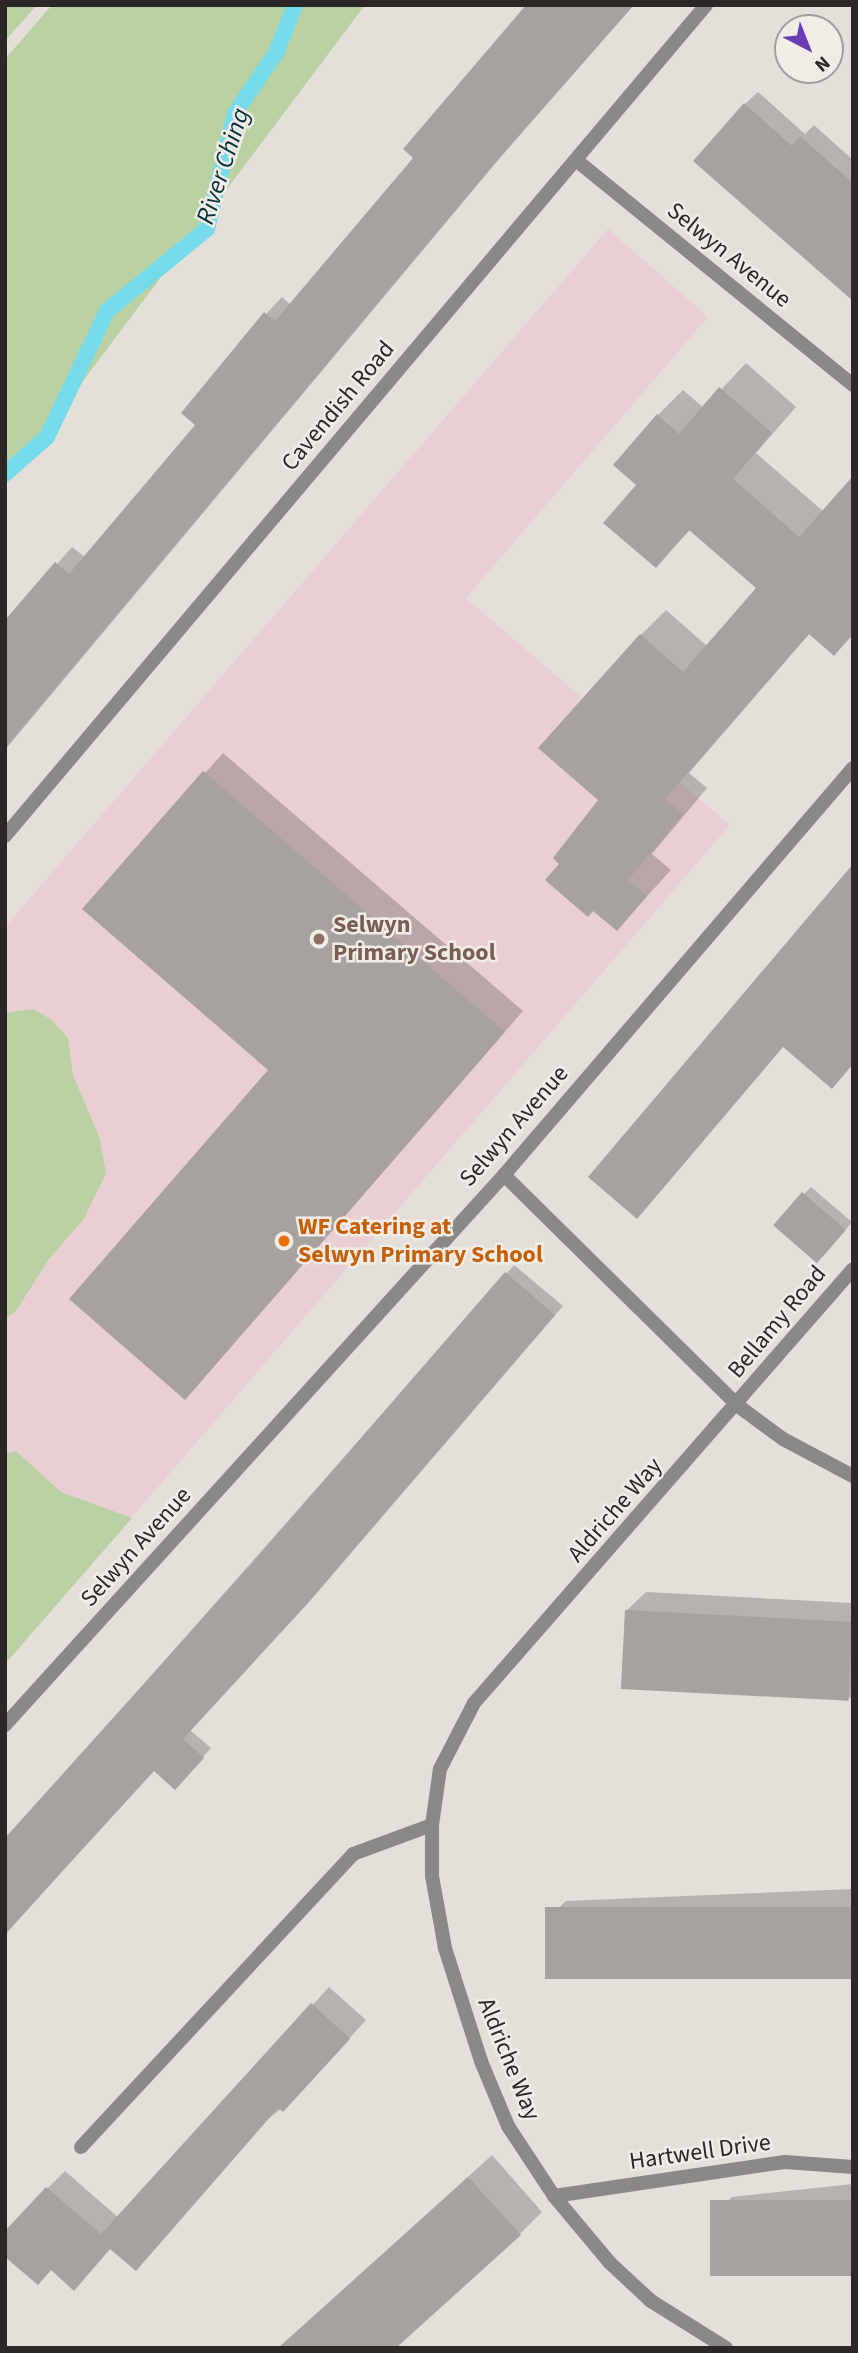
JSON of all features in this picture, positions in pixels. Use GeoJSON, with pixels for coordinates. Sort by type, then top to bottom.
{"type":"FeatureCollection","features":[{"type":"Feature","properties":{"kind":"street","name":"Cavendish Road"},"geometry":{"type":"LineString","coordinates":[[5,836],[706,5]]}},
{"type":"Feature","properties":{"kind":"street","name":"Selwyn Avenue"},"geometry":{"type":"LineString","coordinates":[[576,160],[853,385]]}},
{"type":"Feature","properties":{"kind":"street","name":"Selwyn Avenue"},"geometry":{"type":"LineString","coordinates":[[5,1725],[504,1175],[853,768]]}},
{"type":"Feature","properties":{"kind":"street"},"geometry":{"type":"LineString","coordinates":[[504,1175],[737,1405],[783,1439],[853,1476]]}},
{"type":"Feature","properties":{"kind":"street","name":"Bellamy Road"},"geometry":{"type":"LineString","coordinates":[[737,1405],[823,1298],[853,1269]]}},
{"type":"Feature","properties":{"kind":"street","name":"Aldriche Way"},"geometry":{"type":"LineString","coordinates":[[726,2348],[651,2301],[610,2263],[554,2196],[508,2126],[481,2061],[445,1948],[432,1876],[432,1825],[440,1769],[474,1703],[737,1405]]}},
{"type":"Feature","properties":{"kind":"street"},"geometry":{"type":"LineString","coordinates":[[81,2147],[353,1854],[432,1825]]}},
{"type":"Feature","properties":{"kind":"street","name":"Hartwell Drive"},"geometry":{"type":"LineString","coordinates":[[554,2196],[785,2162],[853,2167]]}},
{"type":"Feature","properties":{"kind":"shaded area","name":"Selwyn Primary School"},"geometry":{"type":"Polygon","coordinates":[[[608,229],[708,317],[466,598],[730,825],[5,1664],[5,927],[608,229]]]}},
{"type":"Feature","properties":{"kind":"green space"},"geometry":{"type":"Polygon","coordinates":[[[5,5],[37,5],[5,41],[5,5]]]}},
{"type":"Feature","properties":{"kind":"green space"},"geometry":{"type":"Polygon","coordinates":[[[52,5],[365,5],[5,485],[5,59],[52,5]]]}},
{"type":"Feature","properties":{"kind":"green space"},"geometry":{"type":"Polygon","coordinates":[[[33,1009],[52,1020],[68,1038],[73,1075],[99,1136],[106,1173],[84,1219],[49,1259],[16,1311],[5,1319],[5,1013],[33,1009]]]}},
{"type":"Feature","properties":{"kind":"green space"},"geometry":{"type":"Polygon","coordinates":[[[16,1451],[61,1492],[132,1518],[5,1664],[5,1454],[16,1451]]]}},
{"type":"Feature","properties":{"kind":"building"},"geometry":{"type":"Polygon","coordinates":[[[526,5],[634,5],[489,170],[5,748],[5,620],[55,562],[69,574],[195,425],[181,413],[264,312],[275,321],[413,158],[403,149],[526,5]]]}},
{"type":"Feature","properties":{"kind":"building"},"geometry":{"type":"Polygon","coordinates":[[[744,103],[792,146],[800,136],[853,183],[853,301],[693,161],[744,103]]]}},
{"type":"Feature","properties":{"kind":"building"},"geometry":{"type":"Polygon","coordinates":[[[719,387],[772,433],[733,479],[799,537],[853,476],[853,634],[834,656],[809,634],[665,799],[683,814],[628,880],[647,896],[617,931],[593,911],[588,917],[545,880],[559,864],[553,858],[598,800],[538,748],[640,634],[683,672],[756,588],[689,530],[656,568],[603,523],[636,485],[613,465],[657,414],[679,434],[719,387]]]}},
{"type":"Feature","properties":{"kind":"building","name":"Selwyn Primary School"},"geometry":{"type":"Polygon","coordinates":[[[203,771],[505,1032],[185,1400],[69,1299],[268,1070],[82,909],[203,771]]]}},
{"type":"Feature","properties":{"kind":"building"},"geometry":{"type":"Polygon","coordinates":[[[853,864],[853,1064],[832,1089],[783,1047],[637,1219],[588,1177],[853,864]]]}},
{"type":"Feature","properties":{"kind":"building"},"geometry":{"type":"Polygon","coordinates":[[[802,1192],[846,1230],[817,1263],[773,1225],[802,1192]]]}},
{"type":"Feature","properties":{"kind":"building"},"geometry":{"type":"Polygon","coordinates":[[[505,1272],[555,1315],[309,1602],[183,1739],[204,1758],[175,1790],[154,1771],[5,1934],[5,1838],[249,1567],[505,1272]]]}},
{"type":"Feature","properties":{"kind":"building"},"geometry":{"type":"Polygon","coordinates":[[[625,1610],[853,1622],[849,1701],[621,1689],[625,1610]]]}},
{"type":"Feature","properties":{"kind":"building"},"geometry":{"type":"Polygon","coordinates":[[[545,1907],[853,1907],[853,1979],[545,1979],[545,1907]]]}},
{"type":"Feature","properties":{"kind":"building"},"geometry":{"type":"Polygon","coordinates":[[[311,2003],[350,2039],[283,2112],[278,2108],[136,2271],[110,2249],[74,2291],[51,2270],[38,2285],[5,2257],[5,2231],[46,2187],[101,2234],[311,2003]]]}},
{"type":"Feature","properties":{"kind":"building"},"geometry":{"type":"Polygon","coordinates":[[[468,2177],[521,2235],[396,2348],[278,2348],[468,2177]]]}},
{"type":"Feature","properties":{"kind":"building"},"geometry":{"type":"Polygon","coordinates":[[[710,2200],[853,2200],[853,2276],[710,2276],[710,2200]]]}},
{"type":"Feature","properties":{"kind":"waterway","name":"River Ching"},"geometry":{"type":"LineString","coordinates":[[5,474],[47,437],[107,311],[207,229],[235,113],[276,53],[295,5]]}},
{"type":"Feature","properties":{"kind":"place","name":"Selwyn Primary School"},"geometry":{"type":"Point","coordinates":[319,939]}},
{"type":"Feature","properties":{"kind":"place","name":"WF Catering at Selwyn Primary School"},"geometry":{"type":"Point","coordinates":[284,1241]}}]}
